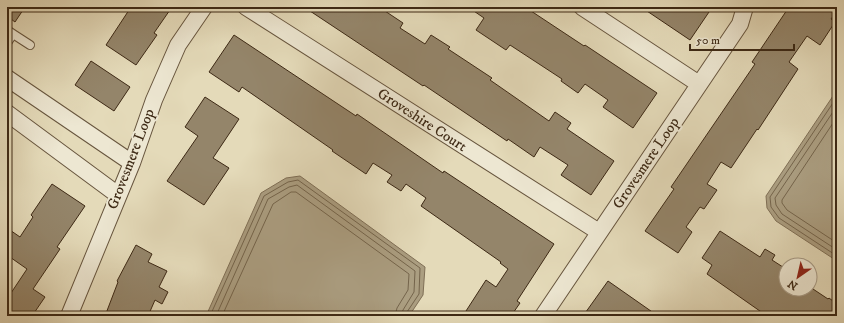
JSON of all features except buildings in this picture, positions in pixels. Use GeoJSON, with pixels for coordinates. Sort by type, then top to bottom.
{"type":"FeatureCollection","features":[{"type":"Feature","properties":{"kind":"street","name":"Grovesmere Loop"},"geometry":{"type":"LineString","coordinates":[[69,316],[132,163],[154,100],[178,45],[204,7]]}},
{"type":"Feature","properties":{"kind":"street","name":"Groveshire Court"},"geometry":{"type":"LineString","coordinates":[[246,7],[599,232]]}},
{"type":"Feature","properties":{"kind":"street"},"geometry":{"type":"LineString","coordinates":[[582,7],[699,84]]}},
{"type":"Feature","properties":{"kind":"street","name":"Grovesmere Loop"},"geometry":{"type":"LineString","coordinates":[[543,316],[740,24],[745,7]]}},
{"type":"Feature","properties":{"kind":"street"},"geometry":{"type":"LineString","coordinates":[[7,78],[132,163]]}},
{"type":"Feature","properties":{"kind":"street"},"geometry":{"type":"LineString","coordinates":[[7,114],[118,195]]}},
{"type":"Feature","properties":{"kind":"lane"},"geometry":{"type":"LineString","coordinates":[[7,43],[10,32],[30,45]]}},
{"type":"Feature","properties":{"kind":"water"},"geometry":{"type":"Polygon","coordinates":[[[837,90],[837,261],[776,221],[767,208],[766,196],[837,90]]]}},
{"type":"Feature","properties":{"kind":"water"},"geometry":{"type":"Polygon","coordinates":[[[300,176],[425,267],[423,295],[409,316],[206,316],[261,193],[286,178],[300,176]]]}}]}
